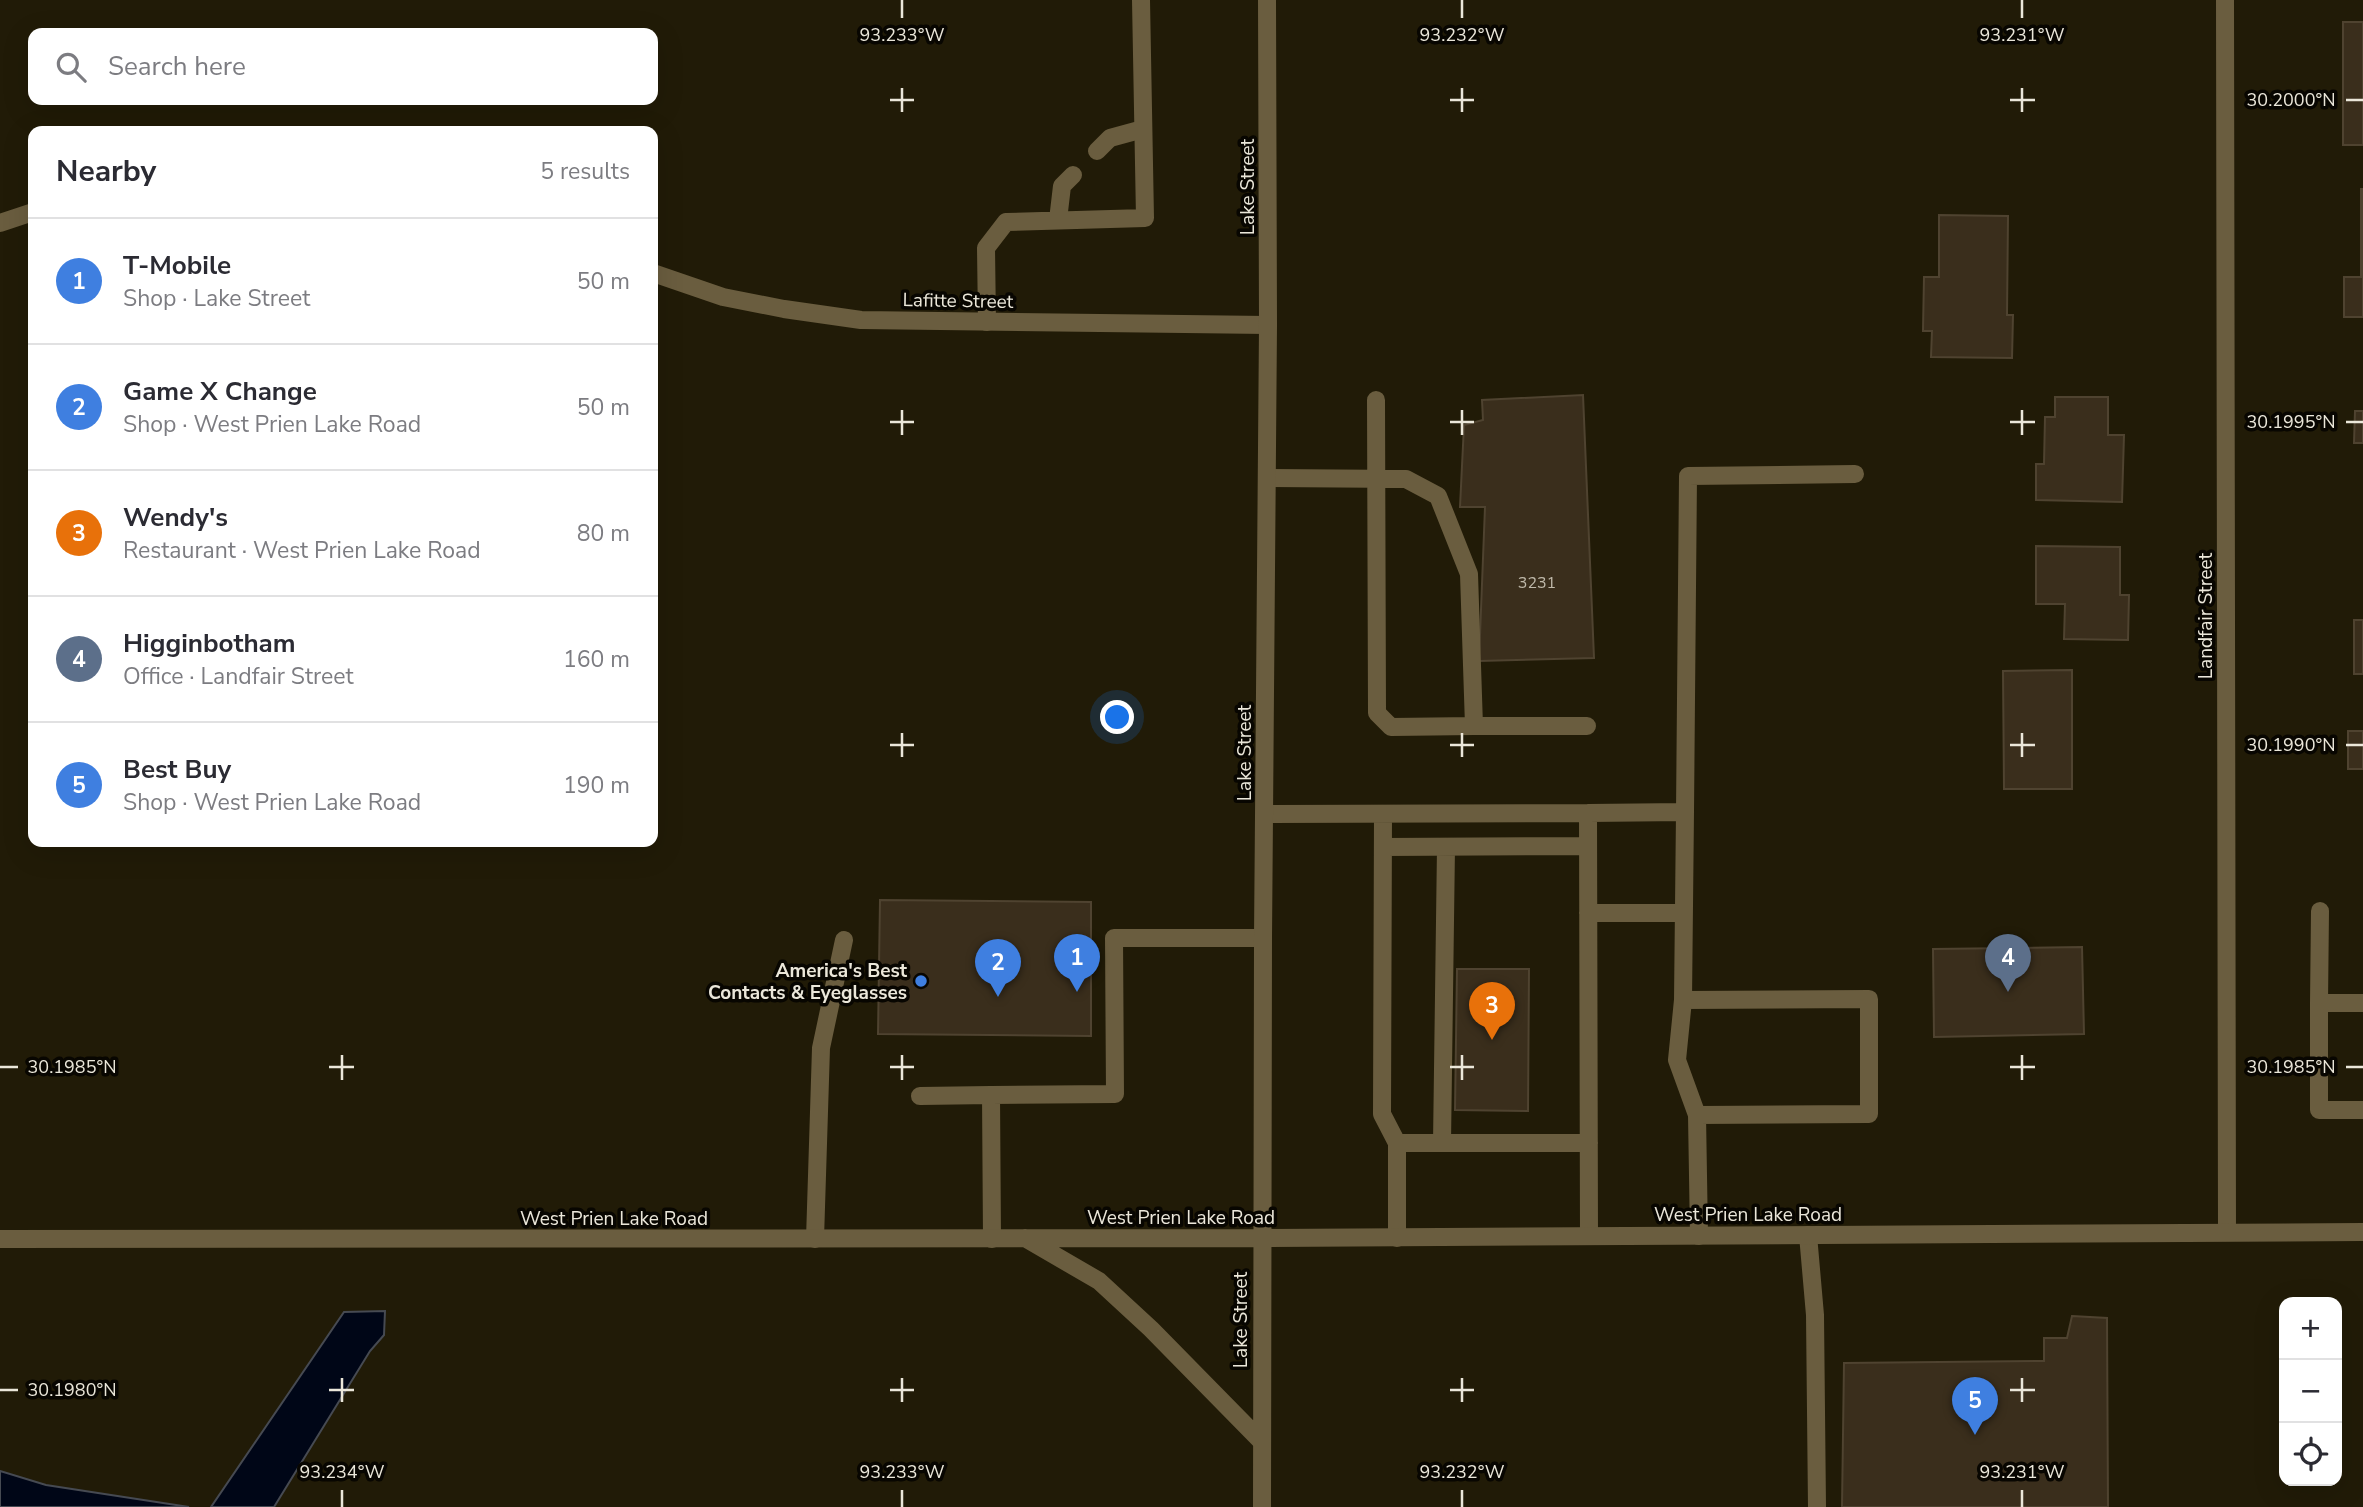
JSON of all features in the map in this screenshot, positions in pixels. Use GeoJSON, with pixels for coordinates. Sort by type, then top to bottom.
{"type":"FeatureCollection","features":[{"type":"Feature","properties":{"kind":"street"},"geometry":{"type":"LineString","coordinates":[[987,322],[986,247],[1006,222],[1145,218],[1140,0]]}},
{"type":"Feature","properties":{"kind":"street","name":"Lake Street"},"geometry":{"type":"LineString","coordinates":[[1262,1507],[1267,0]]}},
{"type":"Feature","properties":{"kind":"street","name":"Landfair Street"},"geometry":{"type":"LineString","coordinates":[[2225,0],[2227,1232]]}},
{"type":"Feature","properties":{"kind":"street"},"geometry":{"type":"LineString","coordinates":[[1097,151],[1110,138],[1143,130]]}},
{"type":"Feature","properties":{"kind":"street"},"geometry":{"type":"LineString","coordinates":[[1058,220],[1062,186],[1073,175]]}},
{"type":"Feature","properties":{"kind":"street"},"geometry":{"type":"LineString","coordinates":[[0,222],[28,214]]}},
{"type":"Feature","properties":{"kind":"street","name":"Lafitte Street"},"geometry":{"type":"LineString","coordinates":[[658,276],[723,296],[784,309],[862,320],[1268,325]]}},
{"type":"Feature","properties":{"kind":"street"},"geometry":{"type":"LineString","coordinates":[[1376,400],[1377,713],[1391,727],[1587,726]]}},
{"type":"Feature","properties":{"kind":"street"},"geometry":{"type":"LineString","coordinates":[[1699,1236],[1698,1115],[1677,1060],[1683,1000],[1688,476],[1855,474]]}},
{"type":"Feature","properties":{"kind":"street"},"geometry":{"type":"LineString","coordinates":[[1267,478],[1406,479],[1438,496],[1469,574],[1474,726]]}},
{"type":"Feature","properties":{"kind":"street"},"geometry":{"type":"LineString","coordinates":[[1265,814],[1685,812]]}},
{"type":"Feature","properties":{"kind":"street"},"geometry":{"type":"LineString","coordinates":[[1588,813],[1589,1236]]}},
{"type":"Feature","properties":{"kind":"street"},"geometry":{"type":"LineString","coordinates":[[1383,814],[1382,1114],[1396,1143],[1397,1238]]}},
{"type":"Feature","properties":{"kind":"street"},"geometry":{"type":"LineString","coordinates":[[1382,847],[1588,846]]}},
{"type":"Feature","properties":{"kind":"street"},"geometry":{"type":"LineString","coordinates":[[1442,1143],[1446,847]]}},
{"type":"Feature","properties":{"kind":"street"},"geometry":{"type":"LineString","coordinates":[[2320,911],[2319,1110],[2363,1110]]}},
{"type":"Feature","properties":{"kind":"street"},"geometry":{"type":"LineString","coordinates":[[1588,912],[1684,912]]}},
{"type":"Feature","properties":{"kind":"street"},"geometry":{"type":"LineString","coordinates":[[920,1096],[1115,1094],[1114,938],[1263,938]]}},
{"type":"Feature","properties":{"kind":"street"},"geometry":{"type":"LineString","coordinates":[[815,1239],[821,1048],[844,940]]}},
{"type":"Feature","properties":{"kind":"street"},"geometry":{"type":"LineString","coordinates":[[1683,1000],[1869,999],[1869,1114],[1698,1115]]}},
{"type":"Feature","properties":{"kind":"street"},"geometry":{"type":"LineString","coordinates":[[2319,1003],[2363,1003]]}},
{"type":"Feature","properties":{"kind":"street"},"geometry":{"type":"LineString","coordinates":[[991,1095],[992,1239]]}},
{"type":"Feature","properties":{"kind":"street"},"geometry":{"type":"LineString","coordinates":[[1396,1143],[1589,1143]]}},
{"type":"Feature","properties":{"kind":"street","name":"West Prien Lake Road"},"geometry":{"type":"LineString","coordinates":[[0,1240],[1397,1238],[2363,1232]]}},
{"type":"Feature","properties":{"kind":"street"},"geometry":{"type":"LineString","coordinates":[[1808,1235],[1815,1315],[1817,1507]]}},
{"type":"Feature","properties":{"kind":"street"},"geometry":{"type":"LineString","coordinates":[[1025,1238],[1099,1282],[1151,1329],[1261,1441]]}},
{"type":"Feature","properties":{"kind":"water"},"geometry":{"type":"Polygon","coordinates":[[[385,1311],[384,1335],[370,1351],[274,1507],[211,1507],[344,1312],[385,1311]]]}},
{"type":"Feature","properties":{"kind":"water"},"geometry":{"type":"Polygon","coordinates":[[[0,1471],[46,1485],[189,1507],[0,1507],[0,1471]]]}},
{"type":"Feature","properties":{"kind":"building"},"geometry":{"type":"Polygon","coordinates":[[[2343,22],[2363,22],[2363,145],[2343,145],[2343,22]]]}},
{"type":"Feature","properties":{"kind":"building"},"geometry":{"type":"Polygon","coordinates":[[[2361,189],[2363,317],[2344,317],[2344,277],[2361,277],[2361,189]]]}},
{"type":"Feature","properties":{"kind":"building"},"geometry":{"type":"Polygon","coordinates":[[[1939,215],[2008,216],[2007,315],[2013,315],[2012,358],[1931,357],[1932,331],[1923,331],[1924,277],[1939,277],[1939,215]]]}},
{"type":"Feature","properties":{"kind":"building"},"geometry":{"type":"Polygon","coordinates":[[[1583,395],[1594,658],[1479,661],[1485,507],[1460,507],[1464,425],[1483,420],[1482,400],[1583,395]]]}},
{"type":"Feature","properties":{"kind":"building"},"geometry":{"type":"Polygon","coordinates":[[[2055,397],[2108,397],[2108,435],[2124,435],[2122,502],[2036,500],[2036,464],[2044,464],[2045,417],[2055,417],[2055,397]]]}},
{"type":"Feature","properties":{"kind":"building"},"geometry":{"type":"Polygon","coordinates":[[[2355,411],[2363,411],[2363,443],[2354,443],[2355,411]]]}},
{"type":"Feature","properties":{"kind":"building"},"geometry":{"type":"Polygon","coordinates":[[[2036,546],[2120,547],[2120,595],[2129,595],[2128,640],[2064,639],[2065,604],[2036,604],[2036,546]]]}},
{"type":"Feature","properties":{"kind":"building"},"geometry":{"type":"Polygon","coordinates":[[[2354,620],[2363,620],[2363,674],[2354,674],[2354,620]]]}},
{"type":"Feature","properties":{"kind":"building"},"geometry":{"type":"Polygon","coordinates":[[[2072,670],[2072,789],[2004,789],[2003,671],[2072,670]]]}},
{"type":"Feature","properties":{"kind":"building"},"geometry":{"type":"Polygon","coordinates":[[[2348,731],[2363,731],[2363,769],[2348,769],[2348,731]]]}},
{"type":"Feature","properties":{"kind":"building"},"geometry":{"type":"Polygon","coordinates":[[[880,900],[1091,902],[1091,1036],[878,1034],[880,900]]]}},
{"type":"Feature","properties":{"kind":"building"},"geometry":{"type":"Polygon","coordinates":[[[2082,947],[2084,1034],[1934,1037],[1933,949],[2082,947]]]}},
{"type":"Feature","properties":{"kind":"building"},"geometry":{"type":"Polygon","coordinates":[[[1457,969],[1529,969],[1528,1111],[1455,1110],[1457,969]]]}},
{"type":"Feature","properties":{"kind":"building"},"geometry":{"type":"Polygon","coordinates":[[[2072,1316],[2107,1318],[2108,1507],[1842,1507],[1844,1363],[2044,1361],[2044,1338],[2067,1338],[2072,1316]]]}},
{"type":"Feature","properties":{"kind":"place","name":"America's Best Contacts & Eyeglasses"},"geometry":{"type":"Point","coordinates":[921,981]}},
{"type":"Feature","properties":{"kind":"place","name":"T-Mobile"},"geometry":{"type":"Point","coordinates":[1077,992]}},
{"type":"Feature","properties":{"kind":"place","name":"Higginbotham"},"geometry":{"type":"Point","coordinates":[2008,992]}},
{"type":"Feature","properties":{"kind":"place","name":"Game X Change"},"geometry":{"type":"Point","coordinates":[998,997]}},
{"type":"Feature","properties":{"kind":"place","name":"Wendy's"},"geometry":{"type":"Point","coordinates":[1492,1040]}},
{"type":"Feature","properties":{"kind":"place","name":"Best Buy"},"geometry":{"type":"Point","coordinates":[1975,1435]}}]}
